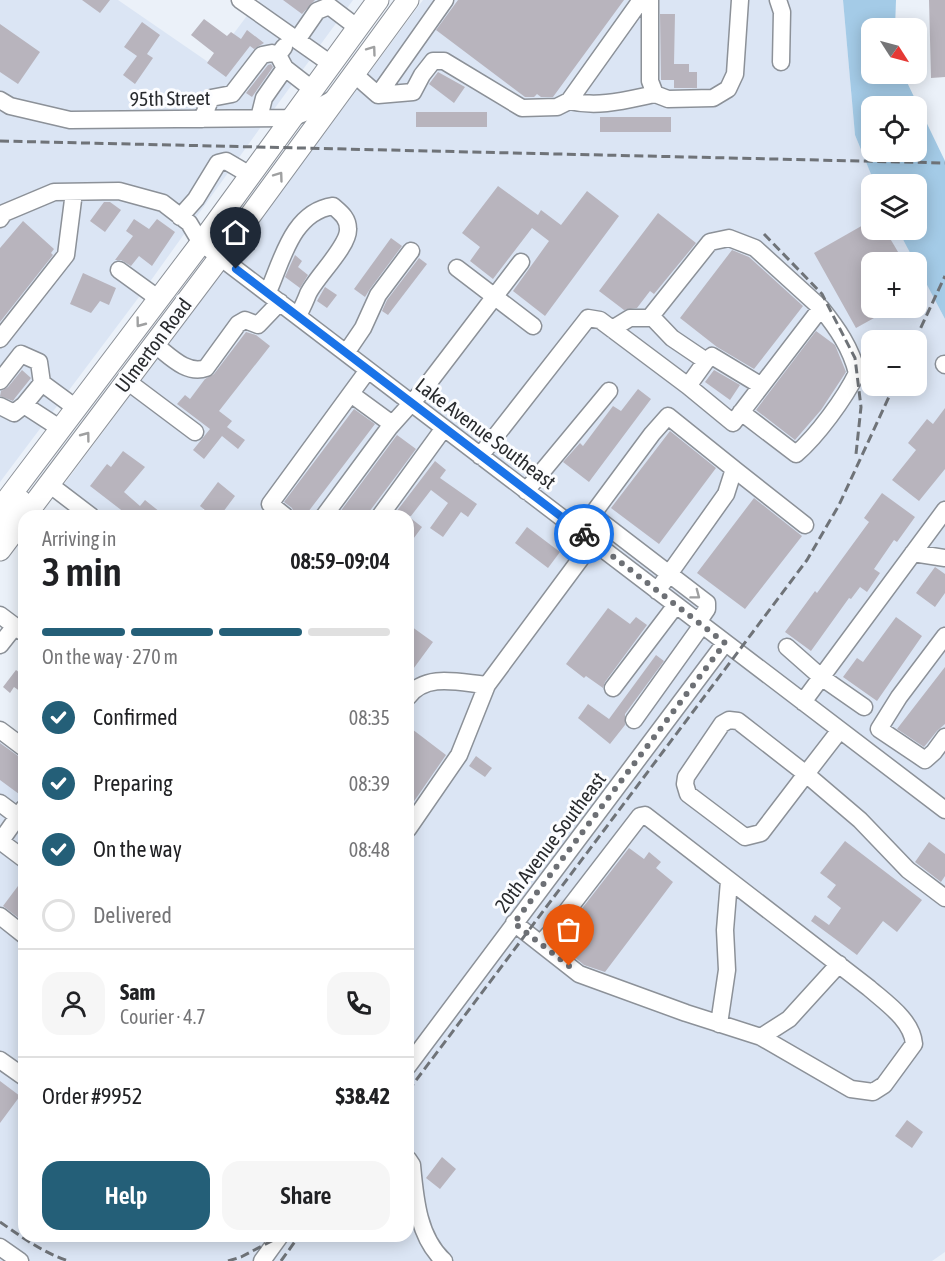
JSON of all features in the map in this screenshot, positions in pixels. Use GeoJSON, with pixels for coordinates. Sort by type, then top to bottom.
{"type":"FeatureCollection","features":[{"type":"Feature","properties":{"kind":"main road","name":"Ulmerton Road"},"geometry":{"type":"LineString","coordinates":[[1,505],[201,243],[378,0]]}},
{"type":"Feature","properties":{"kind":"main road","name":"Ulmerton Road"},"geometry":{"type":"LineString","coordinates":[[30,510],[220,257],[408,0]]}},
{"type":"Feature","properties":{"kind":"main road"},"geometry":{"type":"LineString","coordinates":[[0,529],[62,444],[65,435],[61,429]]}},
{"type":"Feature","properties":{"kind":"main road","name":"Ulmerton Road"},"geometry":{"type":"LineString","coordinates":[[0,550],[18,526]]}},
{"type":"Feature","properties":{"kind":"street"},"geometry":{"type":"LineString","coordinates":[[240,0],[332,64]]}},
{"type":"Feature","properties":{"kind":"street"},"geometry":{"type":"LineString","coordinates":[[378,95],[445,0]]}},
{"type":"Feature","properties":{"kind":"street"},"geometry":{"type":"LineString","coordinates":[[354,74],[378,95],[413,92],[433,61],[444,61],[522,108],[557,107],[570,101],[641,0]]}},
{"type":"Feature","properties":{"kind":"street"},"geometry":{"type":"LineString","coordinates":[[650,0],[650,81],[655,94]]}},
{"type":"Feature","properties":{"kind":"street"},"geometry":{"type":"LineString","coordinates":[[570,101],[586,105],[610,103],[655,94],[668,99],[713,98],[728,89],[735,74],[740,0]]}},
{"type":"Feature","properties":{"kind":"street"},"geometry":{"type":"LineString","coordinates":[[778,0],[782,12],[781,62]]}},
{"type":"Feature","properties":{"kind":"street"},"geometry":{"type":"LineString","coordinates":[[259,118],[264,98],[281,61],[294,38],[317,11],[329,6],[358,27]]}},
{"type":"Feature","properties":{"kind":"street"},"geometry":{"type":"LineString","coordinates":[[202,118],[211,98],[232,94],[262,55],[272,53],[312,89]]}},
{"type":"Feature","properties":{"kind":"street","name":"95th Street"},"geometry":{"type":"LineString","coordinates":[[0,100],[10,106],[70,120],[291,118],[315,109],[339,95]]}},
{"type":"Feature","properties":{"kind":"street"},"geometry":{"type":"LineString","coordinates":[[180,217],[196,199],[218,163],[226,161],[250,175]]}},
{"type":"Feature","properties":{"kind":"street","name":"Lake Avenue Southeast"},"geometry":{"type":"LineString","coordinates":[[0,219],[4,213],[54,192],[119,191],[163,203],[189,223],[201,243],[945,810]]}},
{"type":"Feature","properties":{"kind":"street"},"geometry":{"type":"LineString","coordinates":[[0,339],[66,255],[74,192]]}},
{"type":"Feature","properties":{"kind":"street"},"geometry":{"type":"LineString","coordinates":[[154,344],[187,369],[198,371],[206,368],[238,324],[245,320],[258,325],[274,297],[290,237],[322,207],[333,206],[345,216],[349,231],[341,248],[308,294],[298,316]]}},
{"type":"Feature","properties":{"kind":"street"},"geometry":{"type":"LineString","coordinates":[[652,318],[651,316],[710,242],[729,238],[755,248],[821,308],[838,329],[854,361],[857,373],[851,386],[814,435],[795,454],[741,412]]}},
{"type":"Feature","properties":{"kind":"street"},"geometry":{"type":"LineString","coordinates":[[346,353],[363,328],[378,295],[411,251]]}},
{"type":"Feature","properties":{"kind":"street"},"geometry":{"type":"LineString","coordinates":[[328,510],[392,424],[424,389],[521,262]]}},
{"type":"Feature","properties":{"kind":"street"},"geometry":{"type":"LineString","coordinates":[[457,268],[533,326]]}},
{"type":"Feature","properties":{"kind":"street"},"geometry":{"type":"LineString","coordinates":[[119,270],[159,299]]}},
{"type":"Feature","properties":{"kind":"street"},"geometry":{"type":"LineString","coordinates":[[480,456],[588,318],[600,320],[733,423],[821,308]]}},
{"type":"Feature","properties":{"kind":"street"},"geometry":{"type":"LineString","coordinates":[[612,329],[630,318],[652,318],[672,338],[706,361]]}},
{"type":"Feature","properties":{"kind":"street"},"geometry":{"type":"LineString","coordinates":[[2,377],[21,354],[39,362],[42,382],[76,408]]}},
{"type":"Feature","properties":{"kind":"street"},"geometry":{"type":"LineString","coordinates":[[688,386],[712,356],[760,385]]}},
{"type":"Feature","properties":{"kind":"street"},"geometry":{"type":"LineString","coordinates":[[278,510],[270,504],[368,370]]}},
{"type":"Feature","properties":{"kind":"street"},"geometry":{"type":"LineString","coordinates":[[127,381],[195,432]]}},
{"type":"Feature","properties":{"kind":"street"},"geometry":{"type":"LineString","coordinates":[[0,405],[14,413],[24,405],[42,382]]}},
{"type":"Feature","properties":{"kind":"street"},"geometry":{"type":"LineString","coordinates":[[526,491],[609,391]]}},
{"type":"Feature","properties":{"kind":"street"},"geometry":{"type":"LineString","coordinates":[[351,394],[392,424]]}},
{"type":"Feature","properties":{"kind":"street"},"geometry":{"type":"LineString","coordinates":[[24,405],[61,429]]}},
{"type":"Feature","properties":{"kind":"street"},"geometry":{"type":"LineString","coordinates":[[592,515],[652,434],[669,416],[805,525]]}},
{"type":"Feature","properties":{"kind":"street"},"geometry":{"type":"LineString","coordinates":[[384,510],[444,428]]}},
{"type":"Feature","properties":{"kind":"street"},"geometry":{"type":"LineString","coordinates":[[657,591],[726,494],[734,469]]}},
{"type":"Feature","properties":{"kind":"street"},"geometry":{"type":"LineString","coordinates":[[49,484],[84,510]]}},
{"type":"Feature","properties":{"kind":"street"},"geometry":{"type":"LineString","coordinates":[[803,702],[945,510]]}},
{"type":"Feature","properties":{"kind":"street"},"geometry":{"type":"LineString","coordinates":[[567,522],[584,515],[592,515],[706,603],[707,609],[700,624],[634,720]]}},
{"type":"Feature","properties":{"kind":"street"},"geometry":{"type":"LineString","coordinates":[[611,555],[624,540]]}},
{"type":"Feature","properties":{"kind":"street"},"geometry":{"type":"LineString","coordinates":[[414,820],[459,755],[487,685],[593,542]]}},
{"type":"Feature","properties":{"kind":"street"},"geometry":{"type":"LineString","coordinates":[[913,553],[945,558]]}},
{"type":"Feature","properties":{"kind":"street"},"geometry":{"type":"LineString","coordinates":[[613,688],[676,605]]}},
{"type":"Feature","properties":{"kind":"street"},"geometry":{"type":"LineString","coordinates":[[0,615],[18,629]]}},
{"type":"Feature","properties":{"kind":"street"},"geometry":{"type":"LineString","coordinates":[[0,645],[18,631]]}},
{"type":"Feature","properties":{"kind":"street"},"geometry":{"type":"LineString","coordinates":[[945,636],[899,697],[879,729],[925,760],[945,737]]}},
{"type":"Feature","properties":{"kind":"street","name":"20th Avenue Southeast"},"geometry":{"type":"LineString","coordinates":[[414,1058],[725,643]]}},
{"type":"Feature","properties":{"kind":"street"},"geometry":{"type":"LineString","coordinates":[[787,647],[821,677],[864,707]]}},
{"type":"Feature","properties":{"kind":"street"},"geometry":{"type":"LineString","coordinates":[[414,689],[433,681],[487,685]]}},
{"type":"Feature","properties":{"kind":"street"},"geometry":{"type":"LineString","coordinates":[[840,730],[806,774],[761,833],[746,837],[688,794],[685,784],[686,777],[722,724],[729,720],[738,721],[806,774],[860,820],[908,870],[945,898]]}},
{"type":"Feature","properties":{"kind":"street"},"geometry":{"type":"LineString","coordinates":[[0,730],[18,744]]}},
{"type":"Feature","properties":{"kind":"street"},"geometry":{"type":"LineString","coordinates":[[871,753],[885,735]]}},
{"type":"Feature","properties":{"kind":"street"},"geometry":{"type":"LineString","coordinates":[[0,803],[18,813]]}},
{"type":"Feature","properties":{"kind":"street"},"geometry":{"type":"LineString","coordinates":[[514,923],[579,974],[761,1037],[851,1089],[873,1092],[884,1084],[914,1044],[913,1032],[895,1011],[840,964],[645,815],[640,816],[541,943]]}},
{"type":"Feature","properties":{"kind":"street"},"geometry":{"type":"LineString","coordinates":[[18,820],[0,842],[18,855]]}},
{"type":"Feature","properties":{"kind":"street"},"geometry":{"type":"LineString","coordinates":[[719,1024],[727,970],[725,930],[729,881]]}},
{"type":"Feature","properties":{"kind":"street"},"geometry":{"type":"LineString","coordinates":[[0,916],[18,930]]}},
{"type":"Feature","properties":{"kind":"street"},"geometry":{"type":"LineString","coordinates":[[761,1037],[789,1019],[840,964]]}},
{"type":"Feature","properties":{"kind":"street"},"geometry":{"type":"LineString","coordinates":[[0,1060],[18,1073]]}},
{"type":"Feature","properties":{"kind":"street"},"geometry":{"type":"LineString","coordinates":[[414,1184],[417,1212],[432,1250],[444,1261]]}},
{"type":"Feature","properties":{"kind":"street"},"geometry":{"type":"LineString","coordinates":[[262,1261],[276,1242]]}},
{"type":"Feature","properties":{"kind":"street"},"geometry":{"type":"LineString","coordinates":[[0,1247],[21,1261]]}},
{"type":"Feature","properties":{"kind":"shaded area"},"geometry":{"type":"Polygon","coordinates":[[[0,0],[118,0],[211,64],[249,13],[312,57],[272,112],[70,114],[12,101],[0,94],[0,0]]]}},
{"type":"Feature","properties":{"kind":"shaded area"},"geometry":{"type":"Polygon","coordinates":[[[260,0],[353,0],[318,48],[256,5],[260,0]]]}},
{"type":"Feature","properties":{"kind":"shaded area"},"geometry":{"type":"Polygon","coordinates":[[[423,0],[843,0],[855,135],[861,150],[861,162],[866,162],[871,174],[861,174],[861,240],[903,240],[910,252],[861,252],[861,318],[927,318],[927,284],[945,319],[945,803],[231,259],[423,0]]]}},
{"type":"Feature","properties":{"kind":"shaded area"},"geometry":{"type":"Polygon","coordinates":[[[0,107],[8,111],[263,124],[139,297],[0,482],[0,107]]]}},
{"type":"Feature","properties":{"kind":"shaded area"},"geometry":{"type":"Polygon","coordinates":[[[225,268],[717,643],[414,1047],[414,510],[224,510],[210,500],[202,510],[99,510],[81,501],[62,487],[225,268]]]}},
{"type":"Feature","properties":{"kind":"shaded area"},"geometry":{"type":"Polygon","coordinates":[[[727,651],[945,817],[945,1252],[932,1261],[270,1261],[284,1242],[414,1242],[414,1068],[727,651]]]}},
{"type":"Feature","properties":{"kind":"shaded area"},"geometry":{"type":"Polygon","coordinates":[[[0,736],[18,750],[18,1242],[268,1242],[254,1261],[0,1261],[0,736]]]}},
{"type":"Feature","properties":{"kind":"water"},"geometry":{"type":"Polygon","coordinates":[[[843,0],[896,0],[895,18],[861,18],[861,84],[908,84],[914,96],[861,96],[861,150],[855,135],[843,0]]]}},
{"type":"Feature","properties":{"kind":"water"},"geometry":{"type":"Polygon","coordinates":[[[927,124],[945,161],[945,319],[927,285],[927,252],[910,252],[903,240],[927,240],[927,174],[871,174],[866,162],[927,162],[927,124]]]}},
{"type":"Feature","properties":{"kind":"building"},"geometry":{"type":"Polygon","coordinates":[[[82,0],[110,0],[100,13],[82,0]]]}},
{"type":"Feature","properties":{"kind":"building"},"geometry":{"type":"Polygon","coordinates":[[[283,0],[315,0],[302,14],[283,0]]]}},
{"type":"Feature","properties":{"kind":"building"},"geometry":{"type":"Polygon","coordinates":[[[458,0],[624,0],[553,97],[541,97],[537,94],[534,97],[525,97],[436,30],[458,0]]]}},
{"type":"Feature","properties":{"kind":"building"},"geometry":{"type":"Polygon","coordinates":[[[929,0],[945,0],[945,77],[931,78],[929,0]]]}},
{"type":"Feature","properties":{"kind":"building"},"geometry":{"type":"Polygon","coordinates":[[[660,14],[675,14],[674,64],[689,64],[689,72],[697,72],[697,88],[674,88],[674,80],[661,80],[660,14]]]}},
{"type":"Feature","properties":{"kind":"building"},"geometry":{"type":"Polygon","coordinates":[[[204,19],[227,36],[231,32],[241,39],[247,30],[264,43],[254,49],[250,46],[226,77],[207,63],[214,53],[191,35],[204,19]]]}},
{"type":"Feature","properties":{"kind":"building"},"geometry":{"type":"Polygon","coordinates":[[[142,22],[160,35],[147,54],[153,58],[135,84],[123,75],[137,56],[124,47],[142,22]]]}},
{"type":"Feature","properties":{"kind":"building"},"geometry":{"type":"Polygon","coordinates":[[[0,24],[40,52],[18,84],[0,72],[0,24]]]}},
{"type":"Feature","properties":{"kind":"building"},"geometry":{"type":"Polygon","coordinates":[[[271,64],[273,67],[252,97],[246,93],[268,65],[271,64]]]}},
{"type":"Feature","properties":{"kind":"building"},"geometry":{"type":"Polygon","coordinates":[[[438,72],[465,87],[454,103],[429,84],[438,72]]]}},
{"type":"Feature","properties":{"kind":"building"},"geometry":{"type":"Polygon","coordinates":[[[416,112],[487,112],[487,127],[416,127],[416,112]]]}},
{"type":"Feature","properties":{"kind":"building"},"geometry":{"type":"Polygon","coordinates":[[[600,117],[671,117],[671,132],[600,132],[600,117]]]}},
{"type":"Feature","properties":{"kind":"building"},"geometry":{"type":"Polygon","coordinates":[[[498,186],[538,215],[541,210],[561,225],[587,191],[619,216],[545,316],[513,291],[549,241],[532,228],[493,279],[470,261],[480,247],[462,233],[498,186]]]}},
{"type":"Feature","properties":{"kind":"building"},"geometry":{"type":"Polygon","coordinates":[[[104,202],[110,202],[121,210],[105,232],[90,221],[104,202]]]}},
{"type":"Feature","properties":{"kind":"building"},"geometry":{"type":"Polygon","coordinates":[[[658,213],[696,243],[654,294],[650,291],[637,308],[624,310],[599,291],[658,213]]]}},
{"type":"Feature","properties":{"kind":"building"},"geometry":{"type":"Polygon","coordinates":[[[134,219],[149,229],[157,219],[175,232],[152,266],[139,256],[131,266],[121,260],[115,260],[133,236],[126,231],[134,219]]]}},
{"type":"Feature","properties":{"kind":"building"},"geometry":{"type":"Polygon","coordinates":[[[23,221],[54,249],[51,253],[53,255],[0,322],[0,248],[23,221]]]}},
{"type":"Feature","properties":{"kind":"building"},"geometry":{"type":"Polygon","coordinates":[[[861,226],[861,240],[891,240],[898,252],[861,252],[861,318],[874,318],[856,328],[814,253],[861,226]]]}},
{"type":"Feature","properties":{"kind":"building"},"geometry":{"type":"Polygon","coordinates":[[[391,238],[402,246],[365,297],[354,289],[391,238]]]}},
{"type":"Feature","properties":{"kind":"building"},"geometry":{"type":"Polygon","coordinates":[[[732,250],[749,257],[803,306],[754,369],[717,347],[680,318],[732,250]]]}},
{"type":"Feature","properties":{"kind":"building"},"geometry":{"type":"Polygon","coordinates":[[[295,255],[302,261],[298,267],[308,275],[300,288],[285,277],[295,255]]]}},
{"type":"Feature","properties":{"kind":"building"},"geometry":{"type":"Polygon","coordinates":[[[419,258],[427,264],[388,315],[382,311],[387,300],[419,258]]]}},
{"type":"Feature","properties":{"kind":"building"},"geometry":{"type":"Polygon","coordinates":[[[83,273],[116,288],[109,305],[100,301],[91,313],[70,304],[83,273]]]}},
{"type":"Feature","properties":{"kind":"building"},"geometry":{"type":"Polygon","coordinates":[[[325,287],[337,295],[327,308],[317,301],[325,287]]]}},
{"type":"Feature","properties":{"kind":"building"},"geometry":{"type":"Polygon","coordinates":[[[816,331],[835,345],[846,372],[821,410],[795,440],[756,410],[816,331]]]}},
{"type":"Feature","properties":{"kind":"building"},"geometry":{"type":"Polygon","coordinates":[[[246,332],[256,335],[270,346],[219,411],[232,421],[227,427],[245,440],[238,449],[222,436],[204,459],[193,450],[210,429],[177,404],[185,395],[190,399],[205,379],[214,374],[246,332]]]}},
{"type":"Feature","properties":{"kind":"building"},"geometry":{"type":"Polygon","coordinates":[[[22,370],[31,378],[13,401],[0,396],[1,391],[8,387],[22,370]]]}},
{"type":"Feature","properties":{"kind":"building"},"geometry":{"type":"Polygon","coordinates":[[[714,370],[740,385],[730,400],[705,382],[714,370]]]}},
{"type":"Feature","properties":{"kind":"building"},"geometry":{"type":"Polygon","coordinates":[[[638,389],[651,399],[589,482],[563,462],[580,443],[583,446],[613,406],[621,411],[638,389]]]}},
{"type":"Feature","properties":{"kind":"building"},"geometry":{"type":"Polygon","coordinates":[[[945,408],[945,469],[919,501],[892,480],[916,450],[908,443],[927,419],[933,424],[945,408]]]}},
{"type":"Feature","properties":{"kind":"building"},"geometry":{"type":"Polygon","coordinates":[[[354,409],[375,424],[310,510],[293,510],[284,502],[354,409]]]}},
{"type":"Feature","properties":{"kind":"building"},"geometry":{"type":"Polygon","coordinates":[[[670,431],[716,468],[659,544],[611,508],[670,431]]]}},
{"type":"Feature","properties":{"kind":"building"},"geometry":{"type":"Polygon","coordinates":[[[397,435],[416,449],[370,510],[341,510],[397,435]]]}},
{"type":"Feature","properties":{"kind":"building"},"geometry":{"type":"Polygon","coordinates":[[[123,451],[145,467],[124,492],[140,506],[145,500],[158,510],[121,510],[90,486],[107,464],[111,467],[123,451]]]}},
{"type":"Feature","properties":{"kind":"building"},"geometry":{"type":"Polygon","coordinates":[[[435,461],[446,470],[440,478],[477,504],[468,517],[461,512],[443,537],[430,528],[448,503],[431,490],[414,512],[414,510],[398,510],[435,461]]]}},
{"type":"Feature","properties":{"kind":"building"},"geometry":{"type":"Polygon","coordinates":[[[218,482],[235,496],[224,510],[205,510],[200,506],[218,482]]]}},
{"type":"Feature","properties":{"kind":"building"},"geometry":{"type":"Polygon","coordinates":[[[882,493],[915,517],[897,542],[894,540],[874,569],[880,573],[867,592],[860,587],[851,599],[849,598],[811,651],[785,632],[869,522],[864,518],[882,493]]]}},
{"type":"Feature","properties":{"kind":"building"},"geometry":{"type":"Polygon","coordinates":[[[754,498],[802,536],[745,609],[697,573],[754,498]]]}},
{"type":"Feature","properties":{"kind":"building"},"geometry":{"type":"Polygon","coordinates":[[[414,521],[422,527],[414,538],[414,521]]]}},
{"type":"Feature","properties":{"kind":"building"},"geometry":{"type":"Polygon","coordinates":[[[527,527],[560,552],[548,568],[515,543],[527,527]]]}},
{"type":"Feature","properties":{"kind":"building"},"geometry":{"type":"Polygon","coordinates":[[[935,567],[945,574],[945,593],[935,607],[916,593],[935,567]]]}},
{"type":"Feature","properties":{"kind":"building"},"geometry":{"type":"Polygon","coordinates":[[[608,608],[630,624],[636,617],[647,625],[603,688],[586,676],[584,678],[566,664],[608,608]]]}},
{"type":"Feature","properties":{"kind":"building"},"geometry":{"type":"Polygon","coordinates":[[[896,617],[922,636],[877,701],[843,677],[857,658],[863,662],[896,617]]]}},
{"type":"Feature","properties":{"kind":"building"},"geometry":{"type":"Polygon","coordinates":[[[414,628],[433,642],[414,668],[414,628]]]}},
{"type":"Feature","properties":{"kind":"building"},"geometry":{"type":"Polygon","coordinates":[[[656,655],[664,661],[625,714],[625,725],[610,744],[578,718],[588,704],[609,719],[656,655]]]}},
{"type":"Feature","properties":{"kind":"building"},"geometry":{"type":"Polygon","coordinates":[[[945,667],[945,724],[924,747],[897,729],[945,667]]]}},
{"type":"Feature","properties":{"kind":"building"},"geometry":{"type":"Polygon","coordinates":[[[16,670],[18,672],[18,690],[14,687],[10,693],[3,687],[16,670]]]}},
{"type":"Feature","properties":{"kind":"building"},"geometry":{"type":"Polygon","coordinates":[[[414,731],[446,755],[414,801],[414,731]]]}},
{"type":"Feature","properties":{"kind":"building"},"geometry":{"type":"Polygon","coordinates":[[[0,743],[18,756],[18,793],[0,780],[0,743]]]}},
{"type":"Feature","properties":{"kind":"building"},"geometry":{"type":"Polygon","coordinates":[[[476,756],[492,768],[485,777],[469,766],[476,756]]]}},
{"type":"Feature","properties":{"kind":"building"},"geometry":{"type":"Polygon","coordinates":[[[845,841],[922,900],[897,932],[883,921],[857,955],[811,921],[815,915],[829,925],[841,908],[827,897],[836,885],[820,873],[845,841]]]}},
{"type":"Feature","properties":{"kind":"building"},"geometry":{"type":"Polygon","coordinates":[[[929,842],[945,854],[945,876],[941,882],[915,862],[929,842]]]}},
{"type":"Feature","properties":{"kind":"building"},"geometry":{"type":"Polygon","coordinates":[[[629,848],[644,859],[649,852],[661,862],[656,868],[673,882],[605,972],[584,965],[556,942],[629,848]]]}},
{"type":"Feature","properties":{"kind":"building"},"geometry":{"type":"Polygon","coordinates":[[[18,886],[18,917],[3,906],[18,886]]]}},
{"type":"Feature","properties":{"kind":"building"},"geometry":{"type":"Polygon","coordinates":[[[0,1081],[18,1094],[18,1099],[0,1123],[0,1081]]]}},
{"type":"Feature","properties":{"kind":"building"},"geometry":{"type":"Polygon","coordinates":[[[907,1120],[923,1132],[912,1148],[895,1136],[907,1120]]]}},
{"type":"Feature","properties":{"kind":"building"},"geometry":{"type":"Polygon","coordinates":[[[442,1157],[456,1169],[440,1189],[426,1178],[442,1157]]]}},
{"type":"Feature","properties":{"kind":"railway"},"geometry":{"type":"LineString","coordinates":[[0,141],[945,163]]}},
{"type":"Feature","properties":{"kind":"railway"},"geometry":{"type":"LineString","coordinates":[[764,234],[822,294],[855,358],[861,407],[856,454]]}},
{"type":"Feature","properties":{"kind":"railway"},"geometry":{"type":"LineString","coordinates":[[920,330],[945,276]]}},
{"type":"Feature","properties":{"kind":"railway"},"geometry":{"type":"LineString","coordinates":[[414,1083],[807,560],[839,505],[889,396]]}},
{"type":"Feature","properties":{"kind":"railway"},"geometry":{"type":"LineString","coordinates":[[0,1222],[18,1234]]}},
{"type":"Feature","properties":{"kind":"railway"},"geometry":{"type":"LineString","coordinates":[[30,1242],[69,1261]]}},
{"type":"Feature","properties":{"kind":"railway"},"geometry":{"type":"LineString","coordinates":[[228,1261],[270,1242]]}},
{"type":"Feature","properties":{"kind":"railway"},"geometry":{"type":"LineString","coordinates":[[281,1261],[295,1242]]}},
{"type":"Feature","properties":{"kind":"way so far"},"geometry":{"type":"LineString","coordinates":[[569,966],[514,923],[725,643],[584,534]]}},
{"type":"Feature","properties":{"kind":"route"},"geometry":{"type":"LineString","coordinates":[[236,269],[584,534]]}}]}
